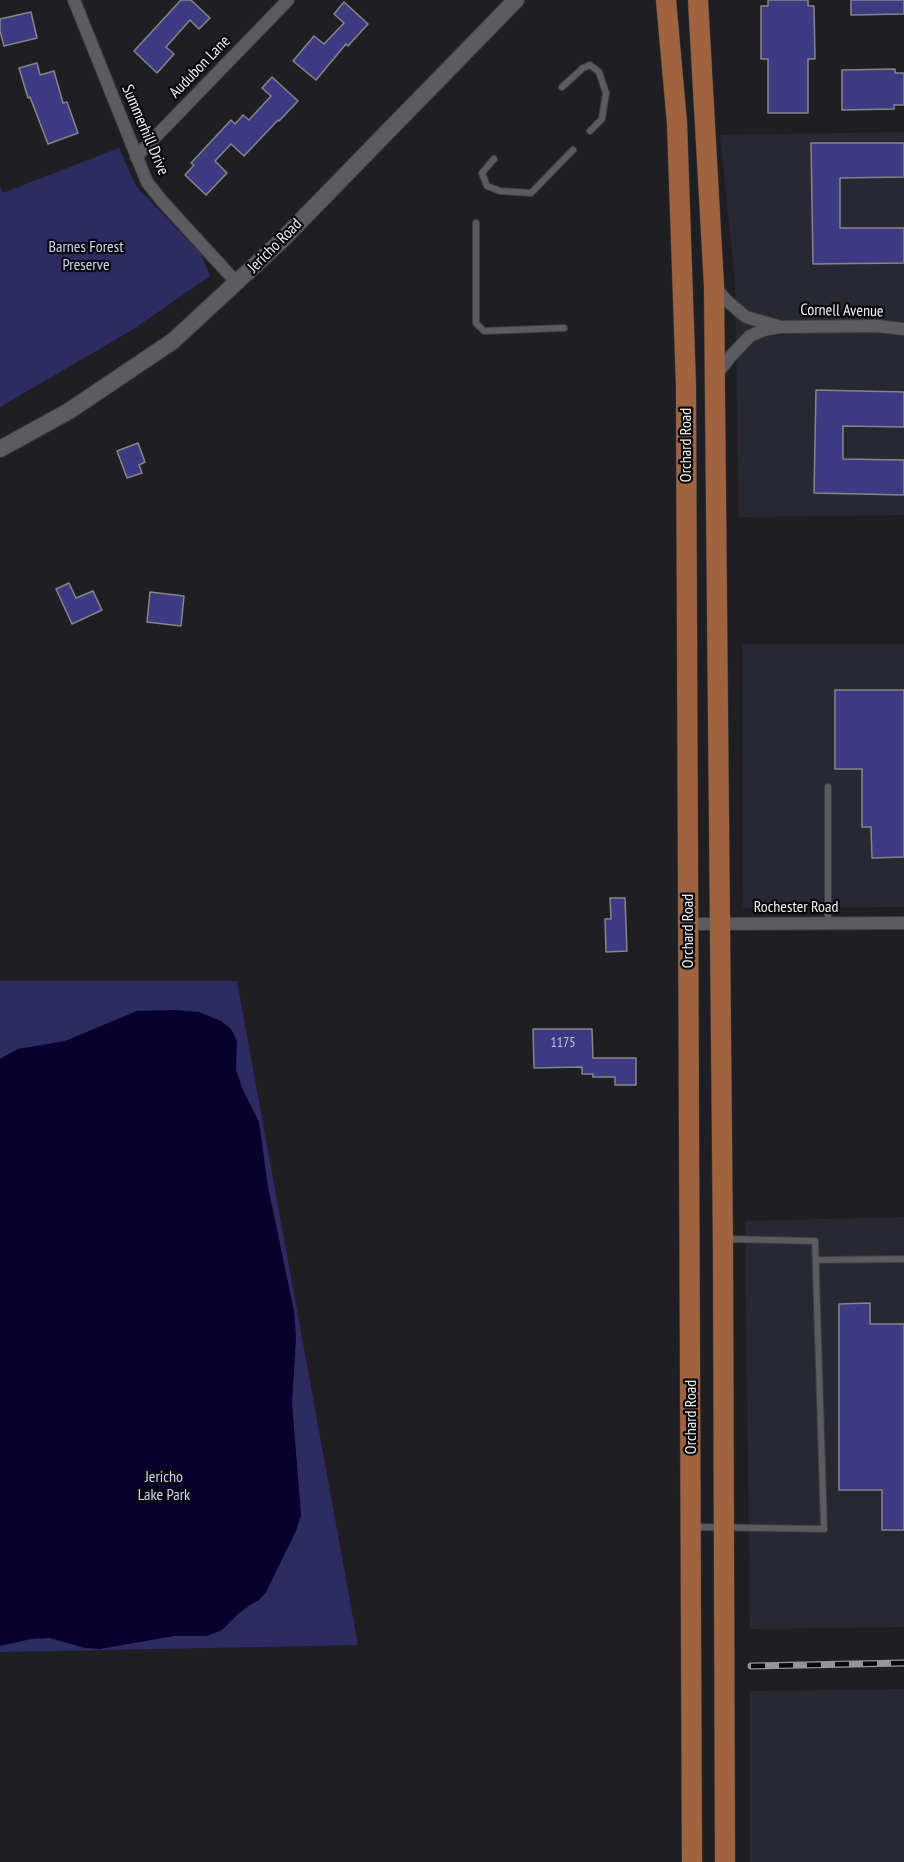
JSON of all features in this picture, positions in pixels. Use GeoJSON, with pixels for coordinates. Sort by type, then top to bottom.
{"type":"FeatureCollection","features":[{"type":"Feature","properties":{"kind":"main road","name":"Jericho Road"},"geometry":{"type":"LineString","coordinates":[[0,449],[69,411],[173,341],[280,242],[516,0]]}},
{"type":"Feature","properties":{"kind":"main road","name":"Orchard Road"},"geometry":{"type":"LineString","coordinates":[[666,0],[677,123],[686,386],[692,1862]]}},
{"type":"Feature","properties":{"kind":"main road","name":"Orchard Road"},"geometry":{"type":"LineString","coordinates":[[698,0],[714,286],[723,1239],[725,1862]]}},
{"type":"Feature","properties":{"kind":"street","name":"Summerhill Drive"},"geometry":{"type":"LineString","coordinates":[[74,0],[147,182],[237,283]]}},
{"type":"Feature","properties":{"kind":"street","name":"Audubon Lane"},"geometry":{"type":"LineString","coordinates":[[136,157],[288,0]]}},
{"type":"Feature","properties":{"kind":"street","name":"Cornell Avenue"},"geometry":{"type":"LineString","coordinates":[[714,286],[746,317],[779,327]]}},
{"type":"Feature","properties":{"kind":"street","name":"Cornell Avenue"},"geometry":{"type":"LineString","coordinates":[[715,376],[730,356],[750,336],[764,330],[779,327],[877,326],[904,329]]}},
{"type":"Feature","properties":{"kind":"street","name":"Rochester Road"},"geometry":{"type":"LineString","coordinates":[[688,924],[904,923]]}},
{"type":"Feature","properties":{"kind":"lane"},"geometry":{"type":"LineString","coordinates":[[562,87],[583,68],[590,65],[599,72],[606,93],[602,119],[590,131]]}},
{"type":"Feature","properties":{"kind":"lane"},"geometry":{"type":"LineString","coordinates":[[494,159],[482,173],[487,186],[500,191],[531,193],[573,150]]}},
{"type":"Feature","properties":{"kind":"lane"},"geometry":{"type":"LineString","coordinates":[[476,223],[476,323],[484,331],[564,328]]}},
{"type":"Feature","properties":{"kind":"lane"},"geometry":{"type":"LineString","coordinates":[[828,787],[828,924]]}},
{"type":"Feature","properties":{"kind":"lane"},"geometry":{"type":"LineString","coordinates":[[691,1527],[824,1529],[815,1241],[723,1239]]}},
{"type":"Feature","properties":{"kind":"lane"},"geometry":{"type":"LineString","coordinates":[[816,1260],[904,1259]]}},
{"type":"Feature","properties":{"kind":"shaded area"},"geometry":{"type":"Polygon","coordinates":[[[904,132],[904,515],[739,517],[735,280],[720,135],[904,132]]]}},
{"type":"Feature","properties":{"kind":"shaded area"},"geometry":{"type":"Polygon","coordinates":[[[742,644],[904,644],[904,907],[743,908],[742,644]]]}},
{"type":"Feature","properties":{"kind":"shaded area","name":"Jericho Lake Park"},"geometry":{"type":"Polygon","coordinates":[[[137,1011],[199,1012],[221,1021],[231,1029],[237,1041],[236,1069],[242,1088],[259,1122],[268,1187],[294,1311],[296,1338],[292,1402],[301,1515],[296,1531],[266,1592],[222,1630],[207,1636],[174,1636],[100,1649],[85,1648],[50,1638],[31,1639],[0,1646],[0,1059],[18,1049],[65,1041],[137,1011]]]}},
{"type":"Feature","properties":{"kind":"shaded area"},"geometry":{"type":"Polygon","coordinates":[[[904,1217],[904,1627],[750,1629],[745,1221],[904,1217]]]}},
{"type":"Feature","properties":{"kind":"shaded area"},"geometry":{"type":"Polygon","coordinates":[[[904,1689],[904,1862],[750,1862],[750,1691],[904,1689]]]}},
{"type":"Feature","properties":{"kind":"green space","name":"Barnes Forest Preserve"},"geometry":{"type":"Polygon","coordinates":[[[119,148],[136,186],[201,254],[210,276],[132,330],[0,407],[0,185],[3,193],[119,148]]]}},
{"type":"Feature","properties":{"kind":"green space","name":"Jericho Lake Park"},"geometry":{"type":"Polygon","coordinates":[[[0,981],[237,981],[358,1645],[0,1652],[0,981]]]}},
{"type":"Feature","properties":{"kind":"building"},"geometry":{"type":"Polygon","coordinates":[[[181,0],[191,0],[210,18],[199,29],[190,20],[166,47],[174,54],[157,73],[134,51],[181,0]]]}},
{"type":"Feature","properties":{"kind":"building"},"geometry":{"type":"Polygon","coordinates":[[[768,0],[808,0],[808,6],[814,6],[815,59],[808,59],[808,113],[768,113],[768,59],[761,59],[761,6],[768,6],[768,0]]]}},
{"type":"Feature","properties":{"kind":"building"},"geometry":{"type":"Polygon","coordinates":[[[851,0],[904,0],[904,14],[851,15],[851,0]]]}},
{"type":"Feature","properties":{"kind":"building"},"geometry":{"type":"Polygon","coordinates":[[[344,2],[368,24],[348,46],[346,44],[316,80],[293,61],[314,36],[324,44],[344,23],[334,14],[344,2]]]}},
{"type":"Feature","properties":{"kind":"building"},"geometry":{"type":"Polygon","coordinates":[[[31,12],[37,38],[4,46],[0,19],[31,12]]]}},
{"type":"Feature","properties":{"kind":"building"},"geometry":{"type":"Polygon","coordinates":[[[37,63],[40,75],[54,71],[63,103],[67,102],[78,133],[48,144],[30,97],[28,98],[19,68],[37,63]]]}},
{"type":"Feature","properties":{"kind":"building"},"geometry":{"type":"Polygon","coordinates":[[[895,69],[895,73],[904,73],[904,105],[894,105],[894,109],[842,110],[842,70],[895,69]]]}},
{"type":"Feature","properties":{"kind":"building"},"geometry":{"type":"Polygon","coordinates":[[[272,77],[298,101],[244,156],[231,144],[215,161],[227,173],[206,195],[185,175],[194,165],[191,163],[231,120],[235,124],[243,115],[249,120],[271,96],[262,88],[272,77]]]}},
{"type":"Feature","properties":{"kind":"building"},"geometry":{"type":"Polygon","coordinates":[[[811,143],[904,143],[904,177],[840,178],[840,228],[904,228],[904,263],[813,264],[811,143]]]}},
{"type":"Feature","properties":{"kind":"building"},"geometry":{"type":"Polygon","coordinates":[[[816,390],[904,392],[904,427],[843,426],[843,459],[904,460],[904,495],[814,493],[816,390]]]}},
{"type":"Feature","properties":{"kind":"building"},"geometry":{"type":"Polygon","coordinates":[[[138,443],[145,462],[139,465],[142,473],[127,478],[117,451],[138,443]]]}},
{"type":"Feature","properties":{"kind":"building"},"geometry":{"type":"Polygon","coordinates":[[[69,583],[76,598],[93,591],[102,610],[72,624],[56,589],[69,583]]]}},
{"type":"Feature","properties":{"kind":"building"},"geometry":{"type":"Polygon","coordinates":[[[150,592],[184,596],[181,626],[147,622],[150,592]]]}},
{"type":"Feature","properties":{"kind":"building"},"geometry":{"type":"Polygon","coordinates":[[[835,690],[904,690],[904,857],[872,858],[871,827],[862,827],[862,769],[835,769],[835,690]]]}},
{"type":"Feature","properties":{"kind":"building"},"geometry":{"type":"Polygon","coordinates":[[[610,898],[625,898],[627,951],[606,952],[605,919],[611,919],[610,898]]]}},
{"type":"Feature","properties":{"kind":"building"},"geometry":{"type":"Polygon","coordinates":[[[533,1029],[592,1029],[593,1058],[636,1058],[636,1085],[615,1085],[615,1077],[593,1077],[593,1074],[582,1074],[582,1067],[534,1068],[533,1029]]]}},
{"type":"Feature","properties":{"kind":"building"},"geometry":{"type":"Polygon","coordinates":[[[870,1303],[870,1324],[904,1324],[904,1530],[882,1530],[882,1490],[839,1490],[839,1304],[870,1303]]]}},
{"type":"Feature","properties":{"kind":"railway"},"geometry":{"type":"LineString","coordinates":[[751,1666],[904,1663]]}}]}
